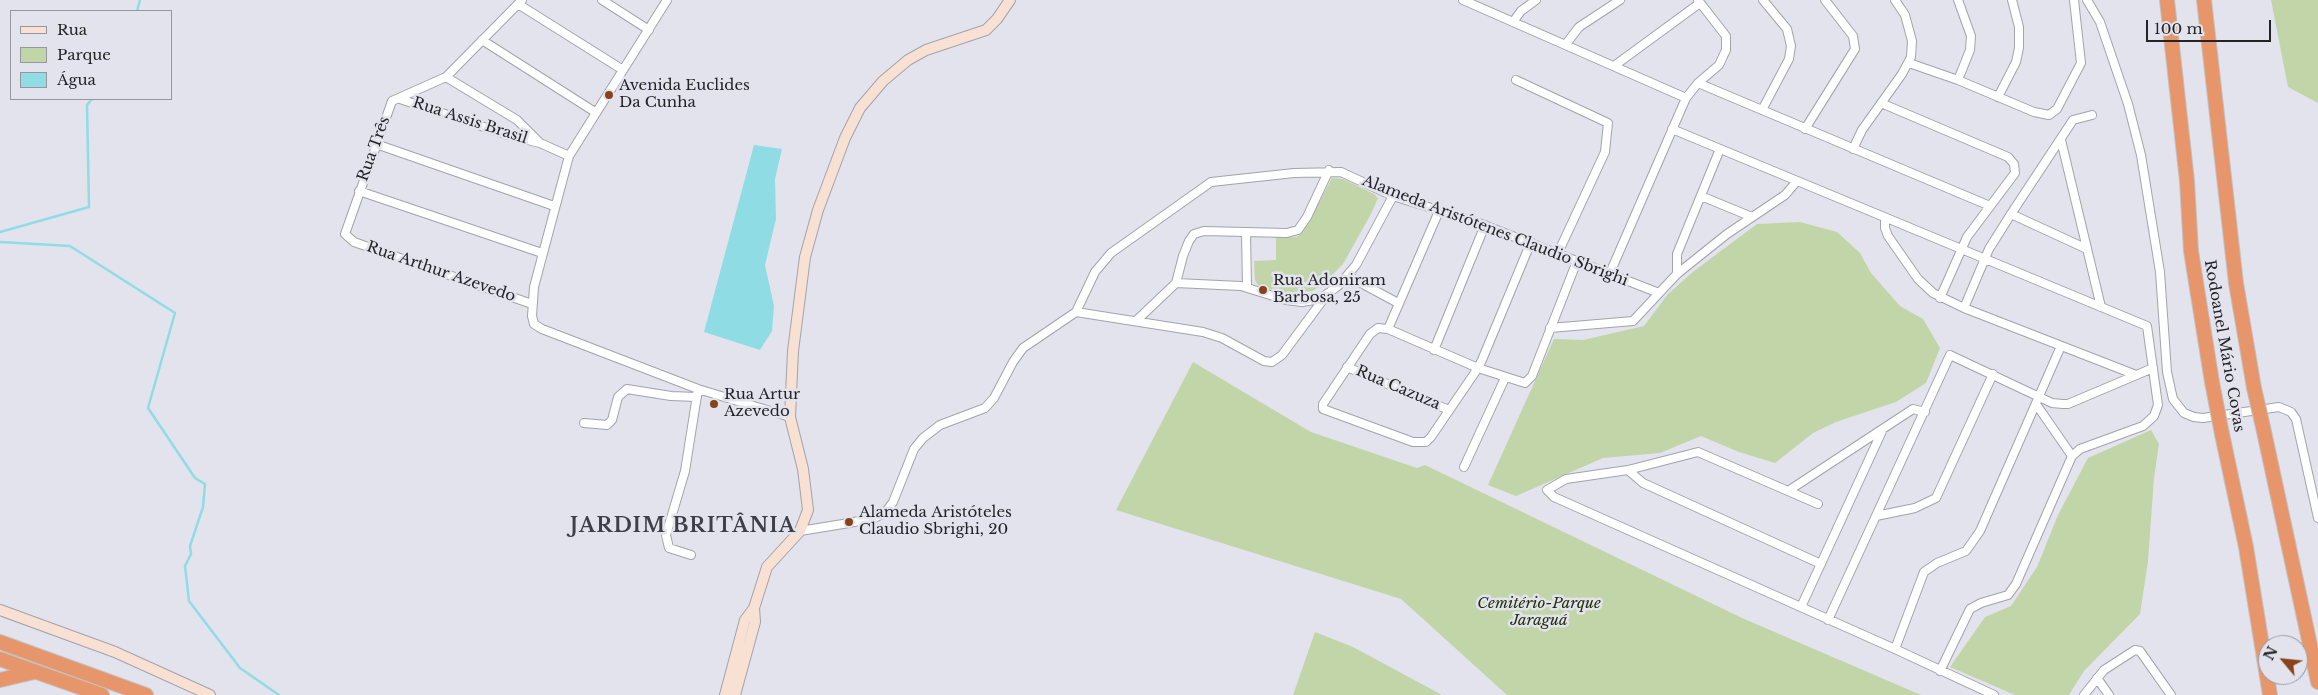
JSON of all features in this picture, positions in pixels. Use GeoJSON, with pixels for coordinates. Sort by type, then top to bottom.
{"type":"FeatureCollection","features":[{"type":"Feature","properties":{"kind":"highway","name":"Rodoanel Mário Covas"},"geometry":{"type":"LineString","coordinates":[[2167,0],[2187,181],[2191,251],[2212,382],[2246,547],[2270,695]]}},
{"type":"Feature","properties":{"kind":"highway","name":"Rodoanel Mário Covas"},"geometry":{"type":"LineString","coordinates":[[2204,0],[2236,283],[2254,388],[2318,682]]}},
{"type":"Feature","properties":{"kind":"highway"},"geometry":{"type":"LineString","coordinates":[[0,642],[146,695]]}},
{"type":"Feature","properties":{"kind":"highway"},"geometry":{"type":"LineString","coordinates":[[0,659],[102,695]]}},
{"type":"Feature","properties":{"kind":"highway"},"geometry":{"type":"LineString","coordinates":[[0,680],[38,671]]}},
{"type":"Feature","properties":{"kind":"main road"},"geometry":{"type":"LineString","coordinates":[[725,695],[746,620],[754,608],[767,567],[800,531],[808,510],[808,496],[790,416],[793,352],[805,257],[818,210],[845,138],[857,115],[883,81],[908,60],[926,50],[986,30],[997,19],[1010,0]]}},
{"type":"Feature","properties":{"kind":"main road"},"geometry":{"type":"LineString","coordinates":[[735,695],[754,622],[754,608]]}},
{"type":"Feature","properties":{"kind":"main road"},"geometry":{"type":"LineString","coordinates":[[0,610],[115,652],[210,695]]}},
{"type":"Feature","properties":{"kind":"street"},"geometry":{"type":"LineString","coordinates":[[602,0],[649,30]]}},
{"type":"Feature","properties":{"kind":"street"},"geometry":{"type":"LineString","coordinates":[[667,0],[594,112],[569,156],[542,253],[532,304],[534,324],[697,393],[790,416]]}},
{"type":"Feature","properties":{"kind":"street"},"geometry":{"type":"LineString","coordinates":[[1463,0],[1686,98]]}},
{"type":"Feature","properties":{"kind":"street"},"geometry":{"type":"LineString","coordinates":[[1514,22],[1520,11],[1536,0]]}},
{"type":"Feature","properties":{"kind":"street"},"geometry":{"type":"LineString","coordinates":[[1566,44],[1579,27],[1620,0]]}},
{"type":"Feature","properties":{"kind":"street"},"geometry":{"type":"LineString","coordinates":[[1762,110],[1789,59],[1792,46],[1787,29],[1763,0]]}},
{"type":"Feature","properties":{"kind":"street"},"geometry":{"type":"LineString","coordinates":[[1805,128],[1855,49],[1852,36],[1825,0]]}},
{"type":"Feature","properties":{"kind":"street"},"geometry":{"type":"LineString","coordinates":[[1852,149],[1862,130],[1908,63],[1912,41],[1905,15],[1895,0]]}},
{"type":"Feature","properties":{"kind":"street"},"geometry":{"type":"LineString","coordinates":[[1958,0],[1971,36],[1970,50],[1958,80]]}},
{"type":"Feature","properties":{"kind":"street"},"geometry":{"type":"LineString","coordinates":[[1998,97],[2016,62],[2019,48],[2020,34],[2012,0]]}},
{"type":"Feature","properties":{"kind":"street"},"geometry":{"type":"LineString","coordinates":[[1908,63],[1958,80],[2047,116],[2057,109],[2082,63],[2074,0]]}},
{"type":"Feature","properties":{"kind":"street"},"geometry":{"type":"LineString","coordinates":[[2086,0],[2100,22],[2128,104],[2141,155],[2160,272],[2167,372],[2173,399],[2184,413],[2203,418],[2280,407],[2291,412],[2296,419],[2318,518]]}},
{"type":"Feature","properties":{"kind":"street"},"geometry":{"type":"LineString","coordinates":[[1610,273],[1686,98],[1698,83],[1719,64],[1727,46],[1726,36],[1699,1],[1614,66]]}},
{"type":"Feature","properties":{"kind":"street"},"geometry":{"type":"LineString","coordinates":[[520,2],[623,70]]}},
{"type":"Feature","properties":{"kind":"street","name":"Rua Três"},"geometry":{"type":"LineString","coordinates":[[350,240],[345,234],[346,229],[391,104],[395,99],[400,99],[446,77],[520,2]]}},
{"type":"Feature","properties":{"kind":"street"},"geometry":{"type":"LineString","coordinates":[[482,40],[594,112]]}},
{"type":"Feature","properties":{"kind":"street"},"geometry":{"type":"LineString","coordinates":[[446,77],[517,120],[540,143],[569,156]]}},
{"type":"Feature","properties":{"kind":"street"},"geometry":{"type":"LineString","coordinates":[[1516,80],[1608,123],[1605,152],[1558,253]]}},
{"type":"Feature","properties":{"kind":"street"},"geometry":{"type":"LineString","coordinates":[[1698,83],[1990,206]]}},
{"type":"Feature","properties":{"kind":"street","name":"Rua Assis Brasil"},"geometry":{"type":"LineString","coordinates":[[400,99],[511,136],[540,143]]}},
{"type":"Feature","properties":{"kind":"street"},"geometry":{"type":"LineString","coordinates":[[1881,103],[2008,157],[2014,164],[2015,173],[1961,249],[1940,298]]}},
{"type":"Feature","properties":{"kind":"street"},"geometry":{"type":"LineString","coordinates":[[1964,308],[1985,259],[2011,214],[2073,120],[2092,115]]}},
{"type":"Feature","properties":{"kind":"street"},"geometry":{"type":"LineString","coordinates":[[1672,129],[2147,326],[2158,405],[2151,420],[2144,426],[2080,449],[2072,456],[2016,584],[2008,595],[1982,603],[1970,610],[1940,671]]}},
{"type":"Feature","properties":{"kind":"street"},"geometry":{"type":"LineString","coordinates":[[2061,140],[2101,307]]}},
{"type":"Feature","properties":{"kind":"street"},"geometry":{"type":"LineString","coordinates":[[376,144],[554,206]]}},
{"type":"Feature","properties":{"kind":"street"},"geometry":{"type":"LineString","coordinates":[[1677,274],[1677,254],[1720,149]]}},
{"type":"Feature","properties":{"kind":"street"},"geometry":{"type":"LineString","coordinates":[[1137,320],[1176,283],[1186,248],[1194,234],[1204,231],[1287,233],[1298,230],[1308,217],[1329,170]]}},
{"type":"Feature","properties":{"kind":"street","name":"Alameda Aristótenes Claudio Sbrighi"},"geometry":{"type":"LineString","coordinates":[[1076,312],[1095,272],[1111,252],[1211,182],[1237,177],[1329,170],[1341,172],[1393,196],[1486,225],[1659,293]]}},
{"type":"Feature","properties":{"kind":"street"},"geometry":{"type":"LineString","coordinates":[[1550,328],[1633,321],[1677,274],[1784,195],[1797,181]]}},
{"type":"Feature","properties":{"kind":"street"},"geometry":{"type":"LineString","coordinates":[[359,191],[542,253]]}},
{"type":"Feature","properties":{"kind":"street"},"geometry":{"type":"LineString","coordinates":[[800,531],[858,522],[885,512],[893,502],[914,449],[923,438],[946,422],[985,408],[994,398],[1012,362],[1023,348],[1076,312],[1137,320],[1212,335],[1264,361],[1272,362],[1282,355],[1325,297],[1348,276],[1393,196]]}},
{"type":"Feature","properties":{"kind":"street"},"geometry":{"type":"LineString","coordinates":[[1701,196],[1752,217]]}},
{"type":"Feature","properties":{"kind":"street"},"geometry":{"type":"LineString","coordinates":[[1388,329],[1439,211]]}},
{"type":"Feature","properties":{"kind":"street"},"geometry":{"type":"LineString","coordinates":[[2011,214],[2087,249]]}},
{"type":"Feature","properties":{"kind":"street"},"geometry":{"type":"LineString","coordinates":[[1885,218],[1885,228],[1888,236],[1922,283],[1940,298],[2136,375]]}},
{"type":"Feature","properties":{"kind":"street"},"geometry":{"type":"LineString","coordinates":[[1434,350],[1486,225]]}},
{"type":"Feature","properties":{"kind":"street"},"geometry":{"type":"LineString","coordinates":[[1246,233],[1247,288]]}},
{"type":"Feature","properties":{"kind":"street","name":"Rua Arthur Azevedo"},"geometry":{"type":"LineString","coordinates":[[350,240],[532,304]]}},
{"type":"Feature","properties":{"kind":"street"},"geometry":{"type":"LineString","coordinates":[[1531,242],[1490,344],[1478,368],[1431,437],[1423,443],[1324,410],[1322,406],[1347,367],[1372,331],[1378,328],[1388,329],[1478,368],[1525,383],[1532,376],[1577,260]]}},
{"type":"Feature","properties":{"kind":"street"},"geometry":{"type":"LineString","coordinates":[[1348,276],[1398,303]]}},
{"type":"Feature","properties":{"kind":"street"},"geometry":{"type":"LineString","coordinates":[[1176,283],[1224,283],[1286,300],[1302,302],[1325,297]]}},
{"type":"Feature","properties":{"kind":"street"},"geometry":{"type":"LineString","coordinates":[[1896,649],[1924,572],[1937,563],[1966,551],[1980,531],[2061,346]]}},
{"type":"Feature","properties":{"kind":"street"},"geometry":{"type":"LineString","coordinates":[[1828,620],[1950,355],[1993,374],[2038,400],[2052,403],[2068,404],[2153,368]]}},
{"type":"Feature","properties":{"kind":"street","name":"Rua Cazuza"},"geometry":{"type":"LineString","coordinates":[[1347,367],[1449,410]]}},
{"type":"Feature","properties":{"kind":"street"},"geometry":{"type":"LineString","coordinates":[[1876,516],[1915,508],[1936,498],[1993,374]]}},
{"type":"Feature","properties":{"kind":"street"},"geometry":{"type":"LineString","coordinates":[[1464,467],[1505,378]]}},
{"type":"Feature","properties":{"kind":"street"},"geometry":{"type":"LineString","coordinates":[[584,423],[608,425],[612,420],[618,397],[627,389],[671,396],[697,393]]}},
{"type":"Feature","properties":{"kind":"street"},"geometry":{"type":"LineString","coordinates":[[691,555],[669,548],[666,542],[666,535],[685,471],[697,393]]}},
{"type":"Feature","properties":{"kind":"street"},"geometry":{"type":"LineString","coordinates":[[2038,400],[2072,456]]}},
{"type":"Feature","properties":{"kind":"street"},"geometry":{"type":"LineString","coordinates":[[1788,491],[1912,410],[1925,412]]}},
{"type":"Feature","properties":{"kind":"street"},"geometry":{"type":"LineString","coordinates":[[1801,607],[1883,429]]}},
{"type":"Feature","properties":{"kind":"street"},"geometry":{"type":"LineString","coordinates":[[1818,504],[1698,452],[1628,470],[1566,479],[1547,490],[1554,497],[1896,649],[1994,695]]}},
{"type":"Feature","properties":{"kind":"street"},"geometry":{"type":"LineString","coordinates":[[1628,470],[1643,483],[1821,564]]}},
{"type":"Feature","properties":{"kind":"street"},"geometry":{"type":"LineString","coordinates":[[2084,695],[2104,670],[2135,650],[2140,651],[2171,695]]}},
{"type":"Feature","properties":{"kind":"street"},"geometry":{"type":"LineString","coordinates":[[2097,678],[2109,695]]}},
{"type":"Feature","properties":{"kind":"green space"},"geometry":{"type":"Polygon","coordinates":[[[2271,0],[2318,0],[2318,103],[2288,87],[2271,0]]]}},
{"type":"Feature","properties":{"kind":"green space"},"geometry":{"type":"Polygon","coordinates":[[[1332,178],[1343,179],[1374,194],[1378,198],[1343,264],[1321,286],[1312,291],[1286,293],[1259,287],[1255,280],[1254,261],[1276,260],[1276,237],[1296,237],[1303,232],[1332,178]]]}},
{"type":"Feature","properties":{"kind":"green space"},"geometry":{"type":"Polygon","coordinates":[[[1800,222],[1837,232],[1860,253],[1871,273],[1900,306],[1923,319],[1940,348],[1926,383],[1896,402],[1836,422],[1813,433],[1775,463],[1739,452],[1701,436],[1660,453],[1603,458],[1516,496],[1488,485],[1554,339],[1583,340],[1644,326],[1668,294],[1694,271],[1757,224],[1800,222]]]}},
{"type":"Feature","properties":{"kind":"green space","name":"Cemitério-Parque Jaraguá"},"geometry":{"type":"Polygon","coordinates":[[[1193,362],[1311,432],[1417,468],[1425,465],[1742,618],[1921,695],[1507,695],[1401,599],[1116,510],[1193,362]]]}},
{"type":"Feature","properties":{"kind":"green space"},"geometry":{"type":"Polygon","coordinates":[[[2151,430],[2159,444],[2154,478],[2148,561],[2140,614],[2084,671],[2069,695],[2015,695],[1950,667],[1985,617],[2011,606],[2037,567],[2058,515],[2088,458],[2151,430]]]}},
{"type":"Feature","properties":{"kind":"green space"},"geometry":{"type":"Polygon","coordinates":[[[1315,632],[1353,647],[1442,695],[1293,695],[1315,632]]]}},
{"type":"Feature","properties":{"kind":"water"},"geometry":{"type":"Polygon","coordinates":[[[754,145],[782,149],[775,179],[776,219],[765,265],[774,306],[772,331],[760,350],[704,332],[754,145]]]}},
{"type":"Feature","properties":{"kind":"waterway"},"geometry":{"type":"LineString","coordinates":[[137,10],[140,0]]}},
{"type":"Feature","properties":{"kind":"waterway"},"geometry":{"type":"LineString","coordinates":[[0,232],[89,207],[87,105],[91,100]]}},
{"type":"Feature","properties":{"kind":"waterway"},"geometry":{"type":"LineString","coordinates":[[0,242],[70,246],[175,313],[148,408],[195,478],[205,484],[203,507],[190,546],[191,554],[185,566],[189,601],[240,668],[279,695]]}},
{"type":"Feature","properties":{"kind":"place","name":"Avenida Euclides Da Cunha"},"geometry":{"type":"Point","coordinates":[609,95]}},
{"type":"Feature","properties":{"kind":"place","name":"Rua Adoniram Barbosa, 25"},"geometry":{"type":"Point","coordinates":[1263,290]}},
{"type":"Feature","properties":{"kind":"place","name":"Rua Artur Azevedo"},"geometry":{"type":"Point","coordinates":[714,404]}},
{"type":"Feature","properties":{"kind":"place","name":"Alameda Aristóteles Claudio Sbrighi, 20"},"geometry":{"type":"Point","coordinates":[849,522]}},
{"type":"Feature","properties":{"kind":"district","name":"JARDIM BRITÂNIA"},"geometry":{"type":"Point","coordinates":[683,526]}}]}
